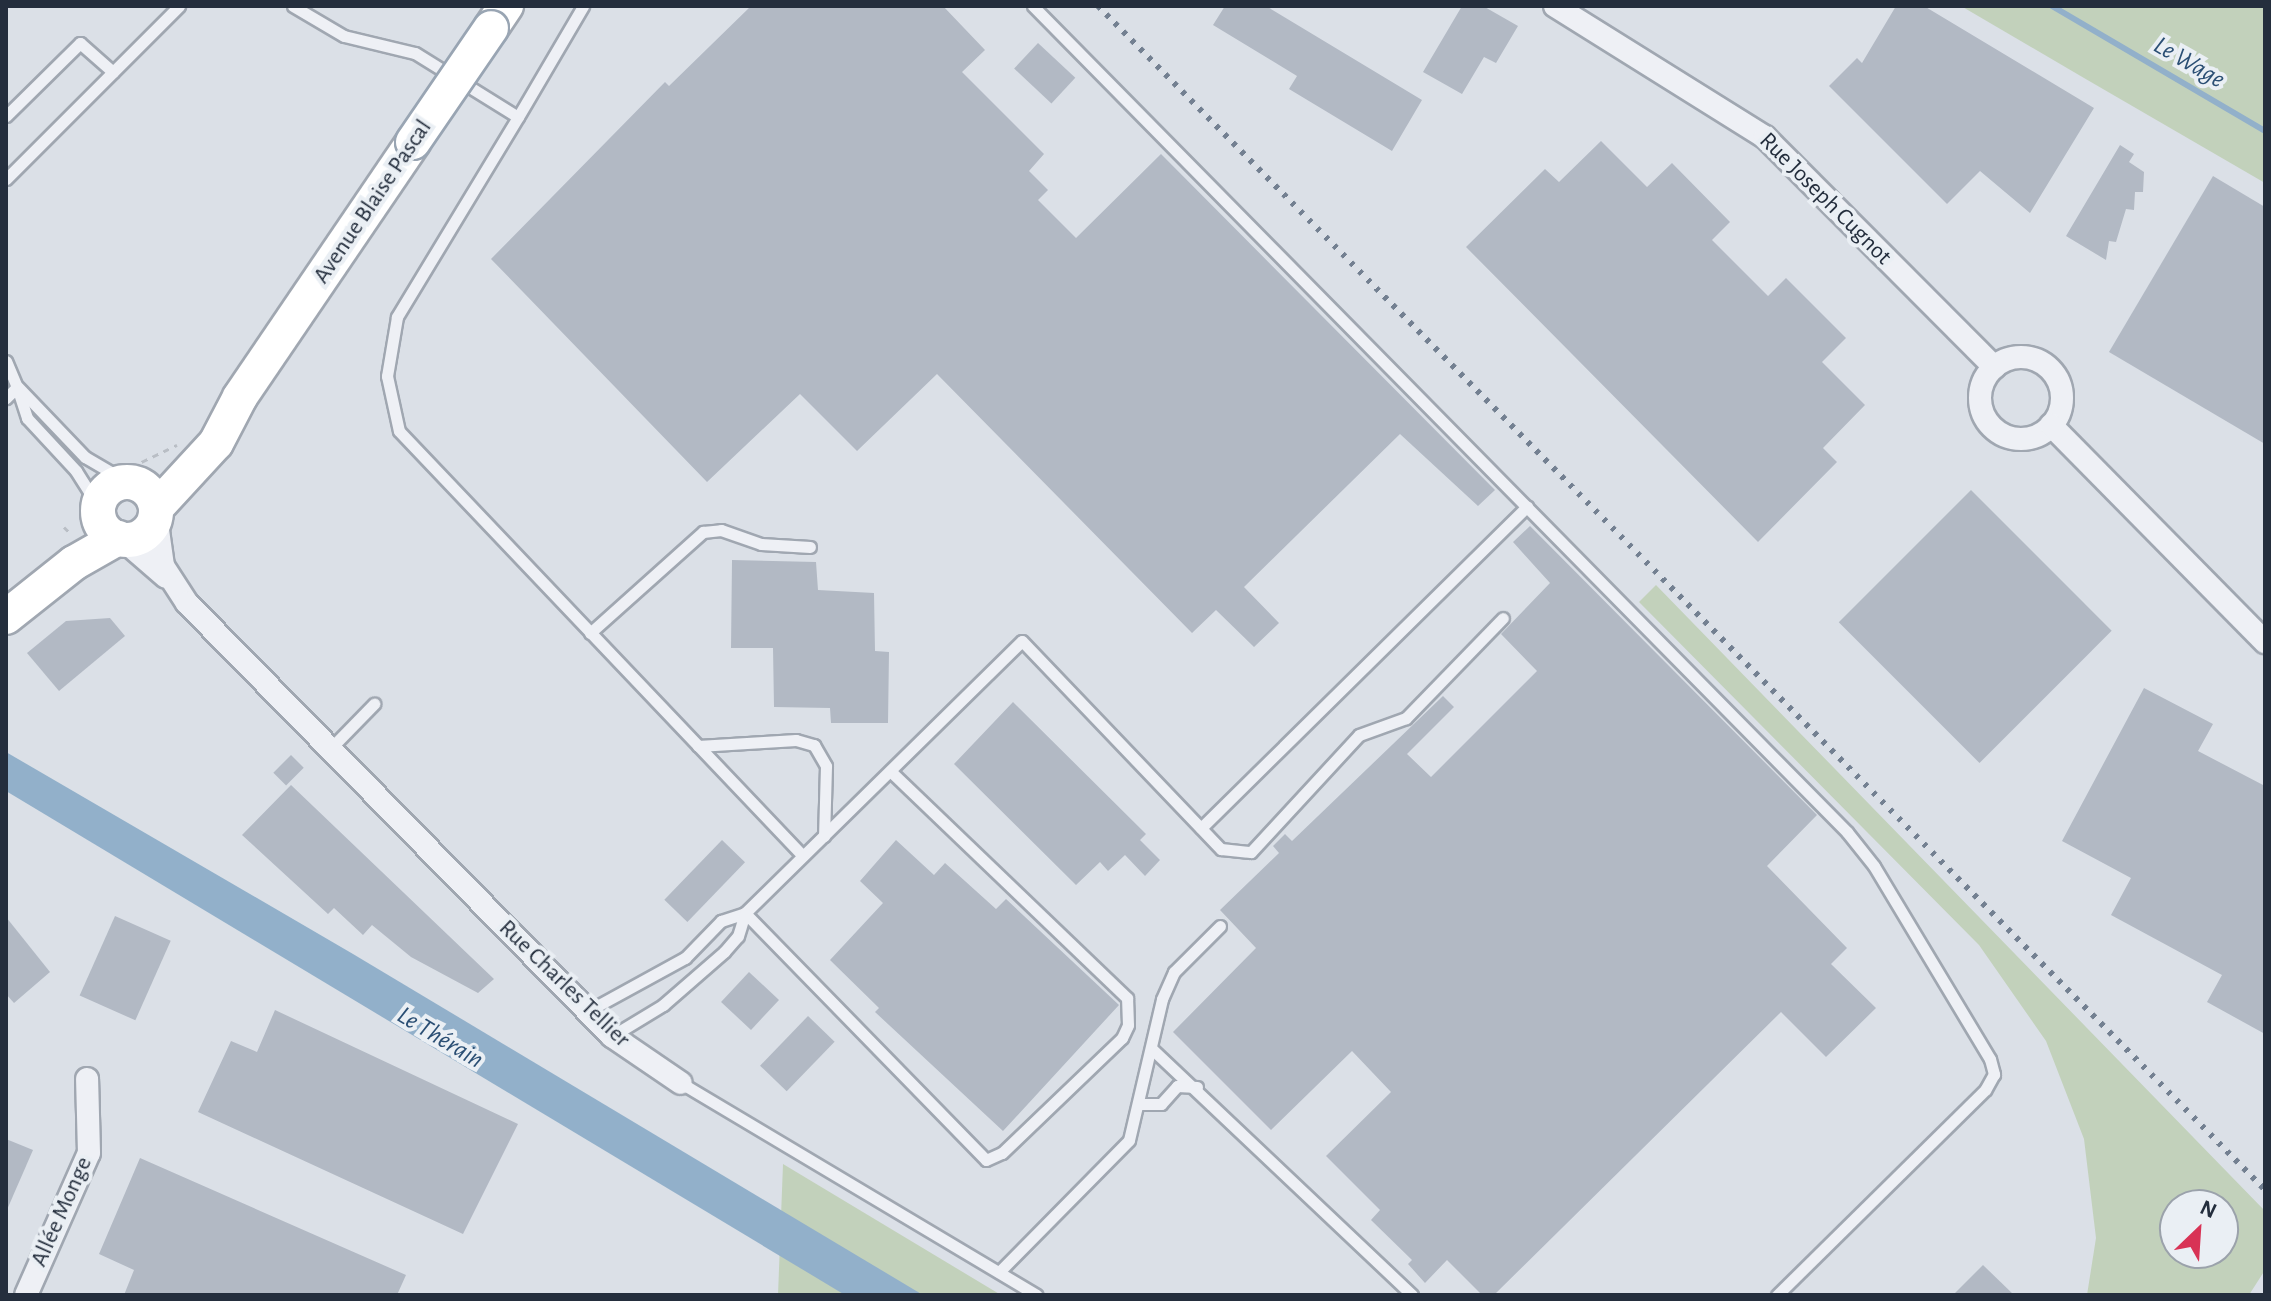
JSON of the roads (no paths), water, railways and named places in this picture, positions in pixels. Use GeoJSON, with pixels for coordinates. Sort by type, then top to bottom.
{"type":"FeatureCollection","features":[{"type":"Feature","properties":{"kind":"main road","name":"Avenue Blaise Pascal"},"geometry":{"type":"LineString","coordinates":[[144,497],[208,453],[240,397],[499,17]]}},
{"type":"Feature","properties":{"kind":"main road","name":"Avenue Blaise Pascal"},"geometry":{"type":"LineString","coordinates":[[6,617],[81,558],[109,524],[109,487],[144,497]]}},
{"type":"Feature","properties":{"kind":"main road","name":"Avenue Blaise Pascal"},"geometry":{"type":"LineString","coordinates":[[109,524],[143,535],[144,497]]}},
{"type":"Feature","properties":{"kind":"main road","name":"Avenue Blaise Pascal"},"geometry":{"type":"LineString","coordinates":[[6,594],[109,524]]}},
{"type":"Feature","properties":{"kind":"street","name":"Rue Joseph Cugnot"},"geometry":{"type":"LineString","coordinates":[[1555,6],[1765,137],[1994,367]]}},
{"type":"Feature","properties":{"kind":"street"},"geometry":{"type":"LineString","coordinates":[[2021,357],[2048,367],[2062,399],[2051,425],[2022,438],[1992,426],[1980,395],[1994,367],[2021,357]]}},
{"type":"Feature","properties":{"kind":"street"},"geometry":{"type":"LineString","coordinates":[[2051,425],[2265,642]]}},
{"type":"Feature","properties":{"kind":"street"},"geometry":{"type":"LineString","coordinates":[[144,497],[167,577]]}},
{"type":"Feature","properties":{"kind":"street","name":"Rue Charles Tellier"},"geometry":{"type":"LineString","coordinates":[[109,524],[167,577],[612,1036],[681,1083]]}},
{"type":"Feature","properties":{"kind":"street","name":"Allée Monge"},"geometry":{"type":"LineString","coordinates":[[26,1295],[89,1153],[87,1079]]}},
{"type":"Feature","properties":{"kind":"lane"},"geometry":{"type":"LineString","coordinates":[[6,179],[179,6]]}},
{"type":"Feature","properties":{"kind":"lane"},"geometry":{"type":"LineString","coordinates":[[293,6],[344,36],[415,53],[518,117]]}},
{"type":"Feature","properties":{"kind":"lane"},"geometry":{"type":"LineString","coordinates":[[583,6],[403,303],[388,347],[388,388],[404,441],[803,856]]}},
{"type":"Feature","properties":{"kind":"lane"},"geometry":{"type":"LineString","coordinates":[[1033,6],[1856,841],[1993,1066],[1985,1090],[1777,1295]]}},
{"type":"Feature","properties":{"kind":"lane"},"geometry":{"type":"LineString","coordinates":[[6,116],[80,43],[113,72]]}},
{"type":"Feature","properties":{"kind":"lane"},"geometry":{"type":"LineString","coordinates":[[6,361],[27,418],[76,471],[109,524]]}},
{"type":"Feature","properties":{"kind":"lane"},"geometry":{"type":"LineString","coordinates":[[6,398],[17,387]]}},
{"type":"Feature","properties":{"kind":"lane"},"geometry":{"type":"LineString","coordinates":[[17,387],[81,454],[144,497]]}},
{"type":"Feature","properties":{"kind":"lane"},"geometry":{"type":"LineString","coordinates":[[1201,828],[1527,507]]}},
{"type":"Feature","properties":{"kind":"lane"},"geometry":{"type":"LineString","coordinates":[[590,633],[703,532],[721,530],[761,544],[810,547]]}},
{"type":"Feature","properties":{"kind":"lane"},"geometry":{"type":"LineString","coordinates":[[588,1011],[685,958],[721,921],[745,913],[1022,641],[1221,849],[1251,852],[1359,735],[1406,718],[1503,618]]}},
{"type":"Feature","properties":{"kind":"lane"},"geometry":{"type":"LineString","coordinates":[[331,748],[374,704]]}},
{"type":"Feature","properties":{"kind":"lane"},"geometry":{"type":"LineString","coordinates":[[698,746],[796,740],[814,745],[826,766],[824,836]]}},
{"type":"Feature","properties":{"kind":"lane"},"geometry":{"type":"LineString","coordinates":[[745,913],[986,1160],[1002,1153],[1122,1038],[1128,1025],[1127,998],[890,771]]}},
{"type":"Feature","properties":{"kind":"lane"},"geometry":{"type":"LineString","coordinates":[[612,1036],[663,1005],[724,952],[738,936],[745,913]]}},
{"type":"Feature","properties":{"kind":"lane"},"geometry":{"type":"LineString","coordinates":[[999,1272],[1129,1140],[1174,972],[1220,926]]}},
{"type":"Feature","properties":{"kind":"lane"},"geometry":{"type":"LineString","coordinates":[[1152,1049],[1197,1087],[1412,1295]]}},
{"type":"Feature","properties":{"kind":"lane","name":"Rue Charles Tellier"},"geometry":{"type":"LineString","coordinates":[[681,1083],[1037,1295]]}},
{"type":"Feature","properties":{"kind":"lane"},"geometry":{"type":"LineString","coordinates":[[1139,1104],[1161,1104],[1177,1086],[1197,1087]]}},
{"type":"Feature","properties":{"kind":"water","name":"Le Thérain"},"geometry":{"type":"Polygon","coordinates":[[[6,752],[353,954],[923,1295],[845,1295],[6,791],[6,752]]]}},
{"type":"Feature","properties":{"kind":"waterway","name":"Le Wage"},"geometry":{"type":"LineString","coordinates":[[2052,6],[2265,131]]}},
{"type":"Feature","properties":{"kind":"railway"},"geometry":{"type":"LineString","coordinates":[[1098,6],[2265,1190]]}}]}
